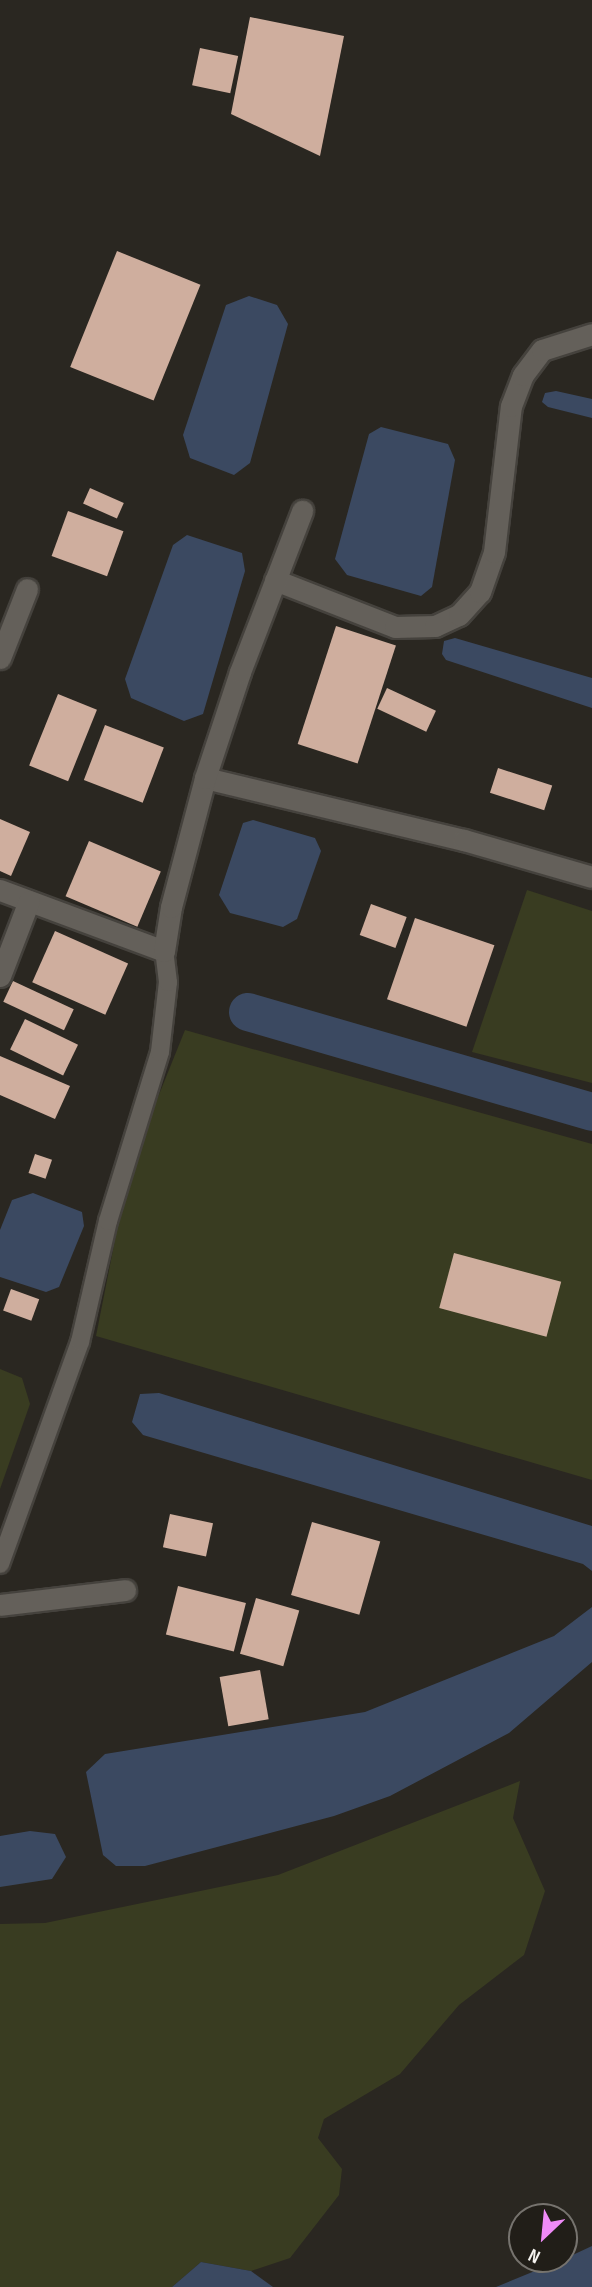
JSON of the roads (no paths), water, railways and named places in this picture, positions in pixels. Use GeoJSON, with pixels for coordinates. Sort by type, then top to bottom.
{"type":"FeatureCollection","features":[{"type":"Feature","properties":{"kind":"street"},"geometry":{"type":"LineString","coordinates":[[275,580],[395,627],[435,626],[459,615],[480,592],[494,552],[511,406],[523,375],[542,350],[592,334]]}},
{"type":"Feature","properties":{"kind":"street"},"geometry":{"type":"LineString","coordinates":[[0,890],[164,951],[171,907],[205,778],[240,672],[302,511]]}},
{"type":"Feature","properties":{"kind":"street"},"geometry":{"type":"LineString","coordinates":[[0,658],[27,589]]}},
{"type":"Feature","properties":{"kind":"street"},"geometry":{"type":"LineString","coordinates":[[205,778],[464,840],[592,877]]}},
{"type":"Feature","properties":{"kind":"street"},"geometry":{"type":"LineString","coordinates":[[0,976],[29,901]]}},
{"type":"Feature","properties":{"kind":"street"},"geometry":{"type":"LineString","coordinates":[[0,1605],[125,1590]]}},
{"type":"Feature","properties":{"kind":"lane"},"geometry":{"type":"LineString","coordinates":[[0,1564],[80,1342],[108,1222],[160,1052],[168,982],[164,951]]}},
{"type":"Feature","properties":{"kind":"water"},"geometry":{"type":"Polygon","coordinates":[[[249,296],[277,305],[288,324],[250,463],[234,475],[190,458],[183,435],[226,305],[249,296]]]}},
{"type":"Feature","properties":{"kind":"water"},"geometry":{"type":"Polygon","coordinates":[[[556,391],[592,399],[592,418],[548,407],[542,402],[545,393],[556,391]]]}},
{"type":"Feature","properties":{"kind":"water"},"geometry":{"type":"Polygon","coordinates":[[[381,427],[448,444],[455,460],[432,587],[421,596],[347,575],[335,559],[369,434],[381,427]]]}},
{"type":"Feature","properties":{"kind":"water"},"geometry":{"type":"Polygon","coordinates":[[[187,535],[242,553],[245,571],[203,714],[184,721],[131,698],[125,679],[173,545],[187,535]]]}},
{"type":"Feature","properties":{"kind":"water"},"geometry":{"type":"Polygon","coordinates":[[[455,638],[592,678],[592,708],[446,660],[442,654],[444,641],[455,638]]]}},
{"type":"Feature","properties":{"kind":"water"},"geometry":{"type":"Polygon","coordinates":[[[253,820],[315,838],[321,851],[297,919],[283,927],[230,913],[219,895],[243,823],[253,820]]]}},
{"type":"Feature","properties":{"kind":"water"},"geometry":{"type":"Polygon","coordinates":[[[33,1193],[82,1212],[84,1226],[59,1287],[46,1292],[0,1277],[0,1230],[12,1200],[33,1193]]]}},
{"type":"Feature","properties":{"kind":"water"},"geometry":{"type":"Polygon","coordinates":[[[159,1393],[592,1526],[592,1571],[583,1564],[143,1435],[132,1422],[140,1394],[159,1393]]]}},
{"type":"Feature","properties":{"kind":"water"},"geometry":{"type":"Polygon","coordinates":[[[592,1607],[592,1662],[509,1733],[390,1796],[334,1816],[145,1866],[116,1866],[103,1855],[86,1772],[105,1754],[365,1712],[554,1636],[592,1607]]]}},
{"type":"Feature","properties":{"kind":"water"},"geometry":{"type":"Polygon","coordinates":[[[30,1831],[55,1834],[66,1857],[52,1879],[0,1887],[0,1836],[30,1831]]]}},
{"type":"Feature","properties":{"kind":"water"},"geometry":{"type":"Polygon","coordinates":[[[592,2246],[592,2287],[496,2287],[530,2273],[578,2273],[578,2252],[592,2246]]]}},
{"type":"Feature","properties":{"kind":"water"},"geometry":{"type":"Polygon","coordinates":[[[201,2262],[251,2271],[273,2287],[172,2287],[201,2262]]]}},
{"type":"Feature","properties":{"kind":"waterway"},"geometry":{"type":"LineString","coordinates":[[248,1012],[592,1112]]}}]}
